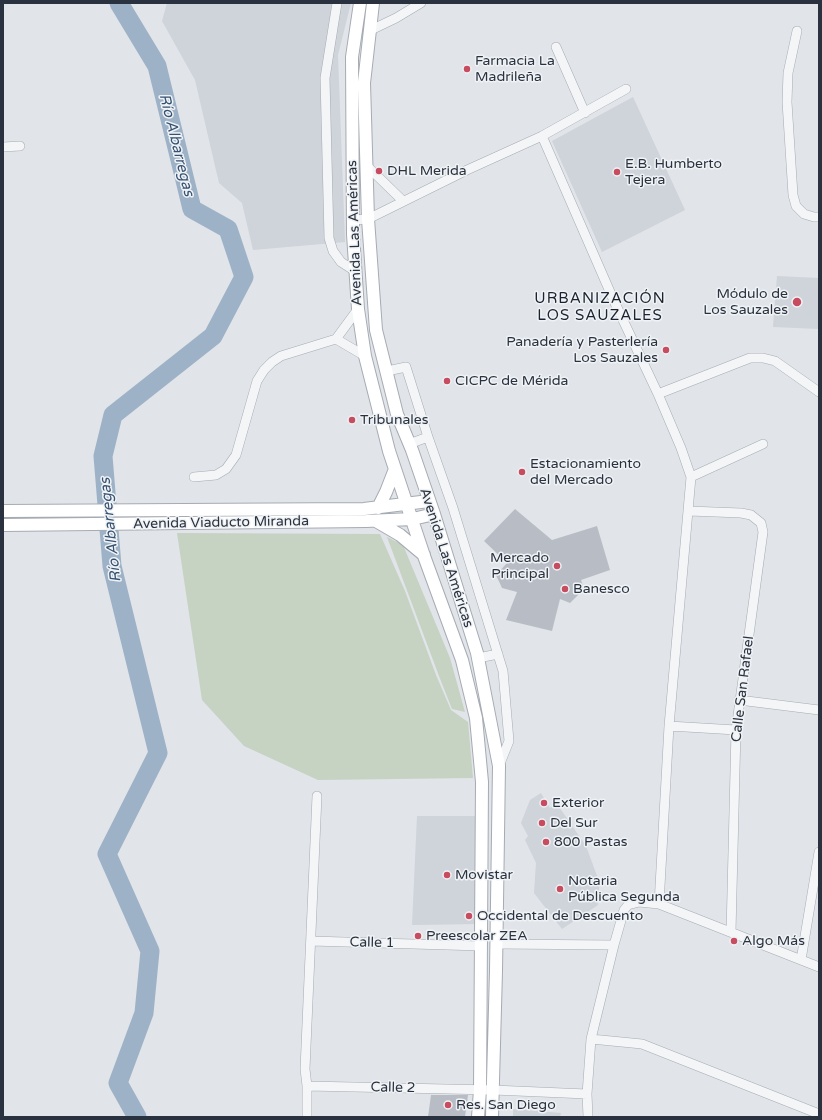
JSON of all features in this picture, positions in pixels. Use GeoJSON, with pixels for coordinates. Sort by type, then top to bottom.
{"type":"FeatureCollection","features":[{"type":"Feature","properties":{"kind":"street"},"geometry":{"type":"LineString","coordinates":[[337,3],[325,78],[329,238],[333,251],[341,262],[355,271]]}},
{"type":"Feature","properties":{"kind":"street","name":"Avenida Las Américas"},"geometry":{"type":"LineString","coordinates":[[360,3],[352,56],[353,220],[358,309],[365,356],[395,469],[413,519],[424,556],[462,660],[476,718],[482,782],[480,1090],[478,1117]]}},
{"type":"Feature","properties":{"kind":"street","name":"Avenida Las Américas"},"geometry":{"type":"LineString","coordinates":[[374,3],[364,83],[368,219],[376,330],[397,414],[434,514],[478,658],[499,766],[497,944],[492,1117]]}},
{"type":"Feature","properties":{"kind":"street"},"geometry":{"type":"LineString","coordinates":[[371,30],[396,18],[421,3]]}},
{"type":"Feature","properties":{"kind":"street"},"geometry":{"type":"LineString","coordinates":[[797,31],[788,73],[787,102],[793,195],[796,206],[804,214],[819,217]]}},
{"type":"Feature","properties":{"kind":"street"},"geometry":{"type":"LineString","coordinates":[[556,47],[585,113]]}},
{"type":"Feature","properties":{"kind":"street"},"geometry":{"type":"LineString","coordinates":[[353,220],[368,219],[467,170],[542,136],[626,89]]}},
{"type":"Feature","properties":{"kind":"street"},"geometry":{"type":"LineString","coordinates":[[542,136],[614,301],[658,394],[681,448],[691,477],[669,726],[659,904]]}},
{"type":"Feature","properties":{"kind":"street"},"geometry":{"type":"LineString","coordinates":[[3,147],[20,146]]}},
{"type":"Feature","properties":{"kind":"street"},"geometry":{"type":"LineString","coordinates":[[367,166],[403,202]]}},
{"type":"Feature","properties":{"kind":"street"},"geometry":{"type":"LineString","coordinates":[[194,477],[216,475],[226,470],[236,455],[258,381],[264,370],[281,356],[336,339],[358,309]]}},
{"type":"Feature","properties":{"kind":"street"},"geometry":{"type":"LineString","coordinates":[[336,339],[365,356]]}},
{"type":"Feature","properties":{"kind":"street"},"geometry":{"type":"LineString","coordinates":[[658,394],[750,358],[763,358],[775,361],[819,392]]}},
{"type":"Feature","properties":{"kind":"street"},"geometry":{"type":"LineString","coordinates":[[387,371],[406,367],[428,437],[453,508],[503,671],[509,741],[499,766]]}},
{"type":"Feature","properties":{"kind":"street"},"geometry":{"type":"LineString","coordinates":[[409,444],[428,437]]}},
{"type":"Feature","properties":{"kind":"street"},"geometry":{"type":"LineString","coordinates":[[691,477],[763,444]]}},
{"type":"Feature","properties":{"kind":"street"},"geometry":{"type":"LineString","coordinates":[[368,517],[378,508],[395,469]]}},
{"type":"Feature","properties":{"kind":"street"},"geometry":{"type":"LineString","coordinates":[[378,508],[429,501]]}},
{"type":"Feature","properties":{"kind":"street","name":"Avenida Viaducto Miranda"},"geometry":{"type":"LineString","coordinates":[[3,511],[368,517]]}},
{"type":"Feature","properties":{"kind":"street","name":"Calle San Rafael"},"geometry":{"type":"LineString","coordinates":[[689,511],[741,513],[751,515],[761,523],[763,532],[736,730],[731,932]]}},
{"type":"Feature","properties":{"kind":"street"},"geometry":{"type":"LineString","coordinates":[[368,517],[413,519],[434,514]]}},
{"type":"Feature","properties":{"kind":"street"},"geometry":{"type":"LineString","coordinates":[[368,517],[400,534],[424,556]]}},
{"type":"Feature","properties":{"kind":"street","name":"Avenida Viaducto Miranda"},"geometry":{"type":"LineString","coordinates":[[3,525],[368,517]]}},
{"type":"Feature","properties":{"kind":"street"},"geometry":{"type":"LineString","coordinates":[[478,658],[498,654]]}},
{"type":"Feature","properties":{"kind":"street"},"geometry":{"type":"LineString","coordinates":[[739,700],[819,710]]}},
{"type":"Feature","properties":{"kind":"street"},"geometry":{"type":"LineString","coordinates":[[669,726],[736,730]]}},
{"type":"Feature","properties":{"kind":"street"},"geometry":{"type":"LineString","coordinates":[[307,1117],[307,1086],[305,1069],[316,796]]}},
{"type":"Feature","properties":{"kind":"street"},"geometry":{"type":"LineString","coordinates":[[800,960],[819,852]]}},
{"type":"Feature","properties":{"kind":"street"},"geometry":{"type":"LineString","coordinates":[[588,1117],[587,1094],[591,1039],[614,945],[624,910],[628,905],[639,902],[659,904],[819,967]]}},
{"type":"Feature","properties":{"kind":"street","name":"Calle 1"},"geometry":{"type":"LineString","coordinates":[[311,941],[481,946]]}},
{"type":"Feature","properties":{"kind":"street"},"geometry":{"type":"LineString","coordinates":[[497,944],[614,945]]}},
{"type":"Feature","properties":{"kind":"street"},"geometry":{"type":"LineString","coordinates":[[591,1039],[642,1044],[819,1114]]}},
{"type":"Feature","properties":{"kind":"street","name":"Calle 2"},"geometry":{"type":"LineString","coordinates":[[307,1086],[493,1090],[587,1094]]}},
{"type":"Feature","properties":{"kind":"shaded area"},"geometry":{"type":"Polygon","coordinates":[[[167,3],[351,3],[338,55],[345,242],[253,250],[242,203],[219,183],[195,80],[162,21],[167,3]]]}},
{"type":"Feature","properties":{"kind":"shaded area","name":"E.B. Humberto Tejera"},"geometry":{"type":"Polygon","coordinates":[[[633,97],[685,210],[602,252],[552,141],[633,97]]]}},
{"type":"Feature","properties":{"kind":"shaded area","name":"Módulo de Los Sauzales"},"geometry":{"type":"Polygon","coordinates":[[[777,276],[819,278],[819,329],[773,327],[777,276]]]}},
{"type":"Feature","properties":{"kind":"shaded area"},"geometry":{"type":"Polygon","coordinates":[[[541,793],[550,808],[557,804],[586,846],[600,884],[597,898],[598,905],[562,929],[534,893],[536,863],[525,840],[528,836],[521,823],[530,800],[541,793]]]}},
{"type":"Feature","properties":{"kind":"shaded area"},"geometry":{"type":"Polygon","coordinates":[[[417,816],[480,816],[477,924],[412,925],[417,816]]]}},
{"type":"Feature","properties":{"kind":"shaded area"},"geometry":{"type":"Polygon","coordinates":[[[513,1109],[561,1113],[560,1117],[513,1117],[513,1109]]]}},
{"type":"Feature","properties":{"kind":"green space"},"geometry":{"type":"Polygon","coordinates":[[[177,533],[380,534],[405,591],[436,675],[451,710],[468,722],[473,778],[318,780],[244,746],[202,700],[177,533]]]}},
{"type":"Feature","properties":{"kind":"green space"},"geometry":{"type":"Polygon","coordinates":[[[387,537],[403,545],[450,658],[465,712],[452,709],[387,537]]]}},
{"type":"Feature","properties":{"kind":"building","name":"Mercado Principal"},"geometry":{"type":"Polygon","coordinates":[[[515,509],[552,540],[597,526],[610,570],[581,580],[584,589],[570,603],[560,599],[552,631],[506,620],[517,592],[502,588],[496,575],[507,563],[484,541],[515,509]]]}},
{"type":"Feature","properties":{"kind":"building","name":"Res. San Diego"},"geometry":{"type":"Polygon","coordinates":[[[431,1095],[468,1095],[465,1117],[428,1117],[431,1095]]]}},
{"type":"Feature","properties":{"kind":"waterway","name":"Río Albarregas"},"geometry":{"type":"LineString","coordinates":[[119,3],[157,66],[192,209],[228,229],[244,277],[213,336],[113,415],[103,456],[112,566],[158,753],[107,854],[150,951],[144,1013],[118,1083],[137,1117]]}},
{"type":"Feature","properties":{"kind":"place","name":"Farmacia La Madrileña"},"geometry":{"type":"Point","coordinates":[467,69]}},
{"type":"Feature","properties":{"kind":"place","name":"DHL Merida"},"geometry":{"type":"Point","coordinates":[379,171]}},
{"type":"Feature","properties":{"kind":"place","name":"E.B. Humberto Tejera"},"geometry":{"type":"Point","coordinates":[617,172]}},
{"type":"Feature","properties":{"kind":"place","name":"Módulo de Los Sauzales"},"geometry":{"type":"Point","coordinates":[797,302]}},
{"type":"Feature","properties":{"kind":"place","name":"Panadería y Pasterlería Los Sauzales"},"geometry":{"type":"Point","coordinates":[666,350]}},
{"type":"Feature","properties":{"kind":"place","name":"CICPC de Mérida"},"geometry":{"type":"Point","coordinates":[447,381]}},
{"type":"Feature","properties":{"kind":"place","name":"Tribunales"},"geometry":{"type":"Point","coordinates":[352,420]}},
{"type":"Feature","properties":{"kind":"place","name":"Estacionamiento del Mercado"},"geometry":{"type":"Point","coordinates":[522,472]}},
{"type":"Feature","properties":{"kind":"place","name":"Mercado Principal"},"geometry":{"type":"Point","coordinates":[557,566]}},
{"type":"Feature","properties":{"kind":"place","name":"Banesco"},"geometry":{"type":"Point","coordinates":[565,589]}},
{"type":"Feature","properties":{"kind":"place","name":"Exterior"},"geometry":{"type":"Point","coordinates":[544,803]}},
{"type":"Feature","properties":{"kind":"place","name":"Del Sur"},"geometry":{"type":"Point","coordinates":[542,823]}},
{"type":"Feature","properties":{"kind":"place","name":"800 Pastas"},"geometry":{"type":"Point","coordinates":[546,842]}},
{"type":"Feature","properties":{"kind":"place","name":"Movistar"},"geometry":{"type":"Point","coordinates":[447,875]}},
{"type":"Feature","properties":{"kind":"place","name":"Notaria Pública Segunda"},"geometry":{"type":"Point","coordinates":[560,889]}},
{"type":"Feature","properties":{"kind":"place","name":"Occidental de Descuento"},"geometry":{"type":"Point","coordinates":[469,916]}},
{"type":"Feature","properties":{"kind":"place","name":"Preescolar ZEA"},"geometry":{"type":"Point","coordinates":[418,936]}},
{"type":"Feature","properties":{"kind":"place","name":"Algo Más"},"geometry":{"type":"Point","coordinates":[734,941]}},
{"type":"Feature","properties":{"kind":"place","name":"Res. San Diego"},"geometry":{"type":"Point","coordinates":[448,1105]}},
{"type":"Feature","properties":{"kind":"district","name":"URBANIZACIÓN LOS SAUZALES"},"geometry":{"type":"Point","coordinates":[600,308]}}]}
